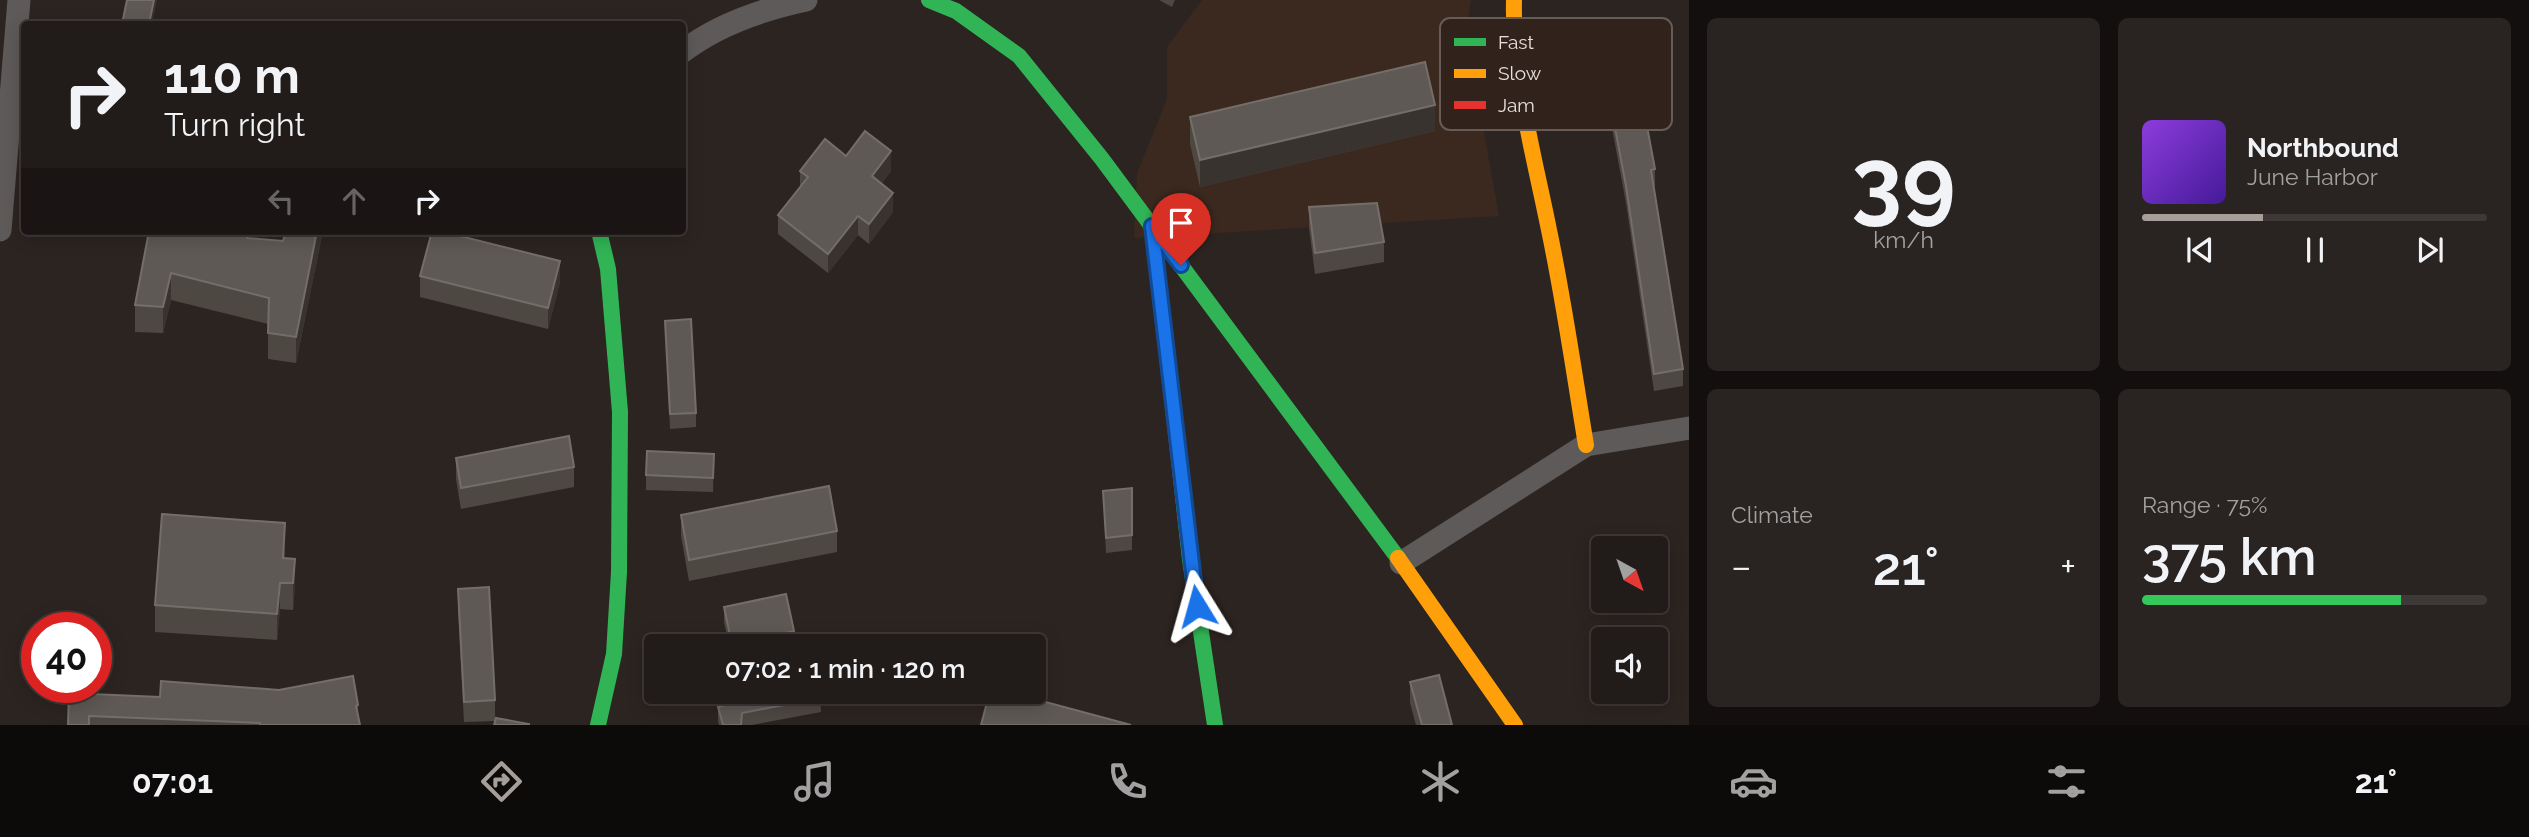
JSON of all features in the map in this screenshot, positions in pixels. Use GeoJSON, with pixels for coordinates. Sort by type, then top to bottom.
{"type":"FeatureCollection","features":[{"type":"Feature","properties":{"kind":"street"},"geometry":{"type":"LineString","coordinates":[[0,230],[18,100],[19,0]]}},
{"type":"Feature","properties":{"kind":"street"},"geometry":{"type":"LineString","coordinates":[[686,49],[723,28],[778,6],[806,0]]}},
{"type":"Feature","properties":{"kind":"street"},"geometry":{"type":"LineString","coordinates":[[929,0],[967,18],[1019,56],[1152,226],[1401,563],[1515,725]]}},
{"type":"Feature","properties":{"kind":"street"},"geometry":{"type":"LineString","coordinates":[[1514,0],[1514,18]]}},
{"type":"Feature","properties":{"kind":"street"},"geometry":{"type":"LineString","coordinates":[[1529,130],[1559,278],[1586,445]]}},
{"type":"Feature","properties":{"kind":"street"},"geometry":{"type":"LineString","coordinates":[[1152,226],[1190,559],[1215,725]]}},
{"type":"Feature","properties":{"kind":"street"},"geometry":{"type":"LineString","coordinates":[[598,725],[614,654],[619,572],[620,412],[608,269],[600,235]]}},
{"type":"Feature","properties":{"kind":"street"},"geometry":{"type":"LineString","coordinates":[[1401,563],[1586,445],[1689,428]]}},
{"type":"Feature","properties":{"kind":"shaded area"},"geometry":{"type":"Polygon","coordinates":[[[1202,0],[1471,0],[1468,18],[1440,18],[1440,130],[1484,130],[1499,216],[1134,238],[1137,173],[1167,99],[1167,47],[1202,0]]]}},
{"type":"Feature","properties":{"kind":"building"},"geometry":{"type":"Polygon","coordinates":[[[127,0],[154,0],[150,21],[123,21],[127,0]]]}},
{"type":"Feature","properties":{"kind":"building"},"geometry":{"type":"Polygon","coordinates":[[[1425,62],[1435,105],[1200,160],[1190,117],[1425,62]]]}},
{"type":"Feature","properties":{"kind":"building"},"geometry":{"type":"Polygon","coordinates":[[[1615,130],[1648,130],[1655,169],[1651,170],[1683,369],[1654,374],[1615,130]]]}},
{"type":"Feature","properties":{"kind":"building"},"geometry":{"type":"Polygon","coordinates":[[[865,131],[891,151],[872,176],[893,193],[869,224],[858,216],[828,254],[778,215],[808,177],[800,171],[825,139],[846,156],[865,131]]]}},
{"type":"Feature","properties":{"kind":"building"},"geometry":{"type":"Polygon","coordinates":[[[1377,203],[1384,242],[1315,253],[1309,207],[1377,203]]]}},
{"type":"Feature","properties":{"kind":"building"},"geometry":{"type":"Polygon","coordinates":[[[148,235],[247,235],[247,238],[283,241],[285,235],[316,235],[296,337],[268,333],[269,298],[171,273],[163,307],[135,305],[148,235]]]}},
{"type":"Feature","properties":{"kind":"building"},"geometry":{"type":"Polygon","coordinates":[[[431,235],[456,235],[560,261],[548,308],[420,276],[431,235]]]}},
{"type":"Feature","properties":{"kind":"building"},"geometry":{"type":"Polygon","coordinates":[[[691,319],[696,413],[670,414],[665,321],[691,319]]]}},
{"type":"Feature","properties":{"kind":"building"},"geometry":{"type":"Polygon","coordinates":[[[569,436],[574,467],[461,488],[456,458],[569,436]]]}},
{"type":"Feature","properties":{"kind":"building"},"geometry":{"type":"Polygon","coordinates":[[[647,451],[714,454],[713,478],[646,475],[647,451]]]}},
{"type":"Feature","properties":{"kind":"building"},"geometry":{"type":"Polygon","coordinates":[[[829,486],[837,531],[689,560],[681,515],[829,486]]]}},
{"type":"Feature","properties":{"kind":"building"},"geometry":{"type":"Polygon","coordinates":[[[1132,488],[1132,535],[1106,538],[1103,491],[1132,488]]]}},
{"type":"Feature","properties":{"kind":"building"},"geometry":{"type":"Polygon","coordinates":[[[162,514],[285,523],[283,558],[295,559],[293,583],[280,583],[277,614],[155,605],[162,514]]]}},
{"type":"Feature","properties":{"kind":"building"},"geometry":{"type":"Polygon","coordinates":[[[489,587],[495,700],[464,702],[458,589],[489,587]]]}},
{"type":"Feature","properties":{"kind":"building"},"geometry":{"type":"Polygon","coordinates":[[[786,594],[794,631],[781,634],[730,634],[724,607],[786,594]]]}},
{"type":"Feature","properties":{"kind":"building"},"geometry":{"type":"Polygon","coordinates":[[[1439,675],[1452,725],[1422,725],[1410,682],[1439,675]]]}},
{"type":"Feature","properties":{"kind":"building"},"geometry":{"type":"Polygon","coordinates":[[[353,676],[360,725],[260,725],[89,716],[89,725],[68,725],[69,703],[112,703],[112,695],[160,697],[161,681],[279,690],[353,676]]]}},
{"type":"Feature","properties":{"kind":"building"},"geometry":{"type":"Polygon","coordinates":[[[1046,702],[1131,725],[981,725],[987,704],[1046,702]]]}},
{"type":"Feature","properties":{"kind":"building"},"geometry":{"type":"Polygon","coordinates":[[[728,704],[789,704],[742,713],[741,725],[723,725],[718,707],[728,704]]]}},
{"type":"Feature","properties":{"kind":"building"},"geometry":{"type":"Polygon","coordinates":[[[496,718],[529,724],[529,725],[494,725],[496,718]]]}},
{"type":"Feature","properties":{"kind":"traffic: fast"},"geometry":{"type":"LineString","coordinates":[[929,0],[956,11],[1019,56],[1102,159],[1398,558]]}},
{"type":"Feature","properties":{"kind":"traffic: fast"},"geometry":{"type":"LineString","coordinates":[[598,725],[614,654],[619,572],[620,412],[608,269],[600,235]]}},
{"type":"Feature","properties":{"kind":"traffic: fast"},"geometry":{"type":"LineString","coordinates":[[1179,460],[1190,559],[1215,725]]}},
{"type":"Feature","properties":{"kind":"traffic: slow"},"geometry":{"type":"LineString","coordinates":[[1514,0],[1514,18]]}},
{"type":"Feature","properties":{"kind":"traffic: slow"},"geometry":{"type":"LineString","coordinates":[[1528,130],[1559,283],[1586,445]]}},
{"type":"Feature","properties":{"kind":"traffic: slow"},"geometry":{"type":"LineString","coordinates":[[1398,558],[1515,725]]}},
{"type":"Feature","properties":{"kind":"traffic: jam"},"geometry":{"type":"LineString","coordinates":[[1152,227],[1179,460]]}},
{"type":"Feature","properties":{"kind":"route"},"geometry":{"type":"LineString","coordinates":[[1181,265],[1152,226],[1186,532],[1197,606]]}}]}
